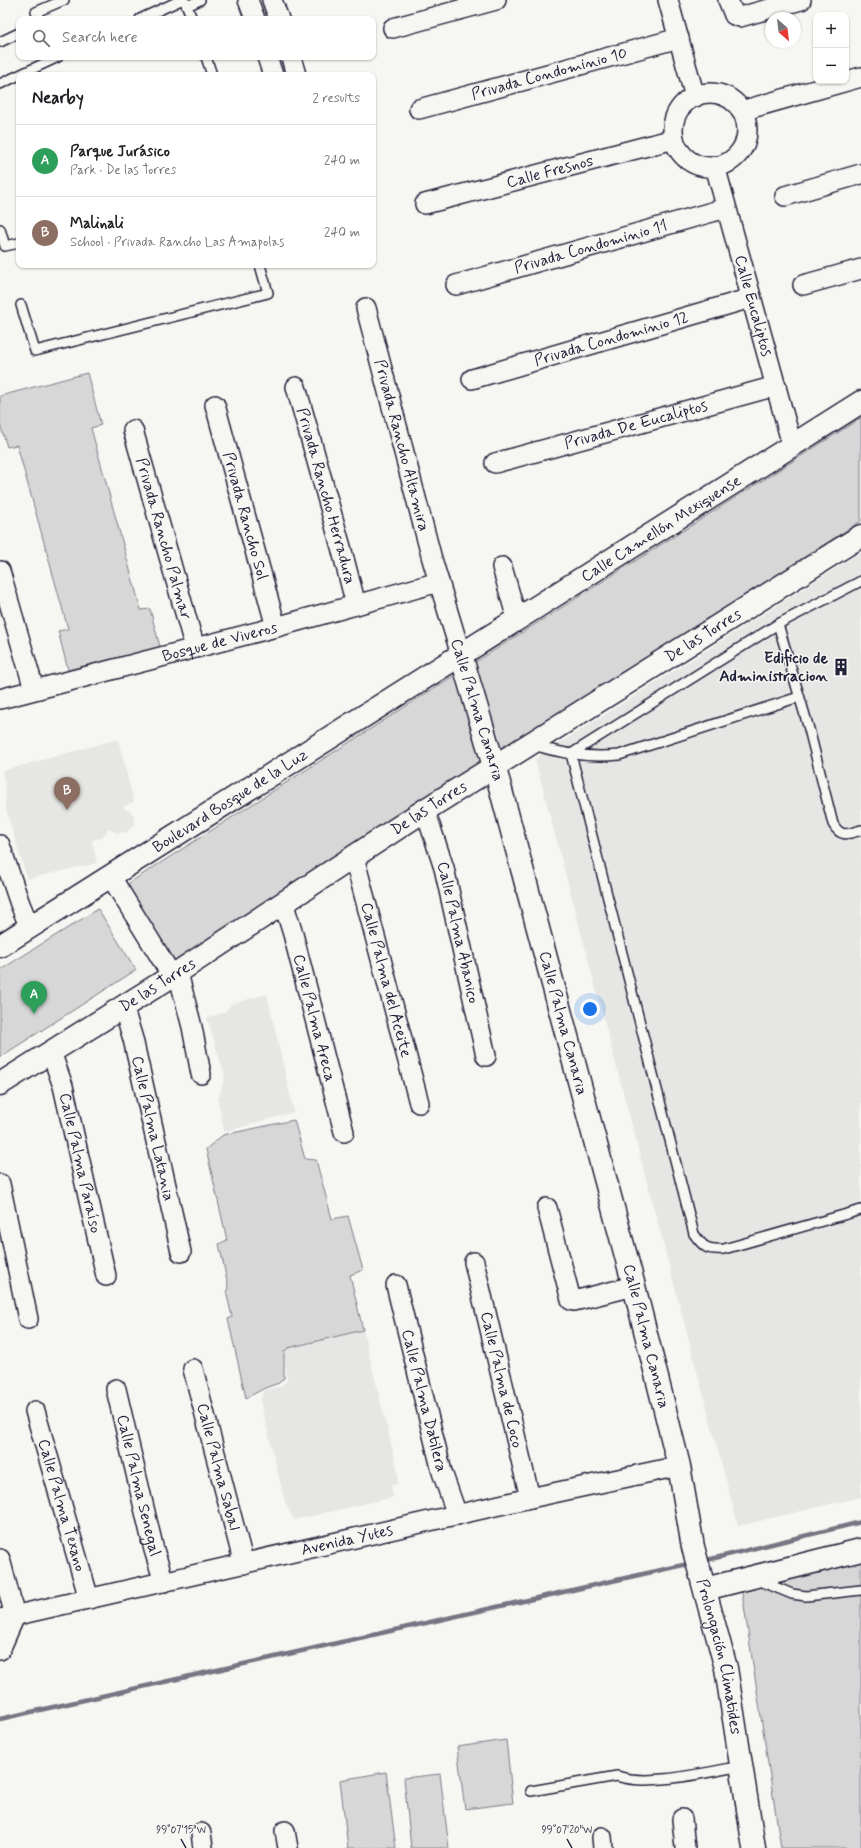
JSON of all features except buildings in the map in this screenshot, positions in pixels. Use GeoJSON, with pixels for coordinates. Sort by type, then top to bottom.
{"type":"FeatureCollection","features":[{"type":"Feature","properties":{"kind":"main road","name":"Calle Camellón Mexiquense"},"geometry":{"type":"LineString","coordinates":[[461,655],[861,402]]}},
{"type":"Feature","properties":{"kind":"main road","name":"De las Torres"},"geometry":{"type":"LineString","coordinates":[[0,1084],[175,975],[426,810],[532,745],[861,536]]}},
{"type":"Feature","properties":{"kind":"main road","name":"Calle Palma Canaria"},"geometry":{"type":"LineString","coordinates":[[461,655],[494,767],[634,1286],[679,1466]]}},
{"type":"Feature","properties":{"kind":"main road","name":"Boulevard Bosque de la Luz"},"geometry":{"type":"LineString","coordinates":[[0,946],[111,878],[461,655]]}},
{"type":"Feature","properties":{"kind":"main road","name":"Prolongación Climatides"},"geometry":{"type":"LineString","coordinates":[[679,1466],[694,1547],[726,1668],[754,1848]]}},
{"type":"Feature","properties":{"kind":"main road"},"geometry":{"type":"LineString","coordinates":[[703,1583],[751,1577],[861,1550]]}},
{"type":"Feature","properties":{"kind":"street"},"geometry":{"type":"LineString","coordinates":[[248,0],[254,16]]}},
{"type":"Feature","properties":{"kind":"street"},"geometry":{"type":"LineString","coordinates":[[272,0],[278,16]]}},
{"type":"Feature","properties":{"kind":"street"},"geometry":{"type":"LineString","coordinates":[[393,28],[496,0]]}},
{"type":"Feature","properties":{"kind":"street"},"geometry":{"type":"LineString","coordinates":[[668,0],[695,97]]}},
{"type":"Feature","properties":{"kind":"street"},"geometry":{"type":"LineString","coordinates":[[728,0],[734,15],[740,17],[800,0]]}},
{"type":"Feature","properties":{"kind":"street","name":"Privada Condominio 10"},"geometry":{"type":"LineString","coordinates":[[419,109],[679,38]]}},
{"type":"Feature","properties":{"kind":"street"},"geometry":{"type":"LineString","coordinates":[[268,60],[272,72]]}},
{"type":"Feature","properties":{"kind":"street"},"geometry":{"type":"LineString","coordinates":[[292,60],[295,72]]}},
{"type":"Feature","properties":{"kind":"street"},"geometry":{"type":"LineString","coordinates":[[741,112],[861,77]]}},
{"type":"Feature","properties":{"kind":"street"},"geometry":{"type":"LineString","coordinates":[[708,94],[725,97],[733,101],[741,112],[746,123],[746,132],[742,148],[729,161],[715,166],[702,166],[686,159],[680,152],[674,139],[673,127],[677,114],[684,104],[695,97],[708,94]]}},
{"type":"Feature","properties":{"kind":"street","name":"Calle Fresnos"},"geometry":{"type":"LineString","coordinates":[[425,204],[674,139]]}},
{"type":"Feature","properties":{"kind":"street","name":"Calle Eucaliptos"},"geometry":{"type":"LineString","coordinates":[[715,166],[792,445]]}},
{"type":"Feature","properties":{"kind":"street"},"geometry":{"type":"LineString","coordinates":[[785,196],[861,174]]}},
{"type":"Feature","properties":{"kind":"street","name":"Privada Condominio 11"},"geometry":{"type":"LineString","coordinates":[[456,285],[726,208]]}},
{"type":"Feature","properties":{"kind":"street"},"geometry":{"type":"LineString","coordinates":[[804,285],[861,269]]}},
{"type":"Feature","properties":{"kind":"street","name":"Privada Condominio 12"},"geometry":{"type":"LineString","coordinates":[[472,379],[751,298]]}},
{"type":"Feature","properties":{"kind":"street","name":"Privada Rancho Altamira"},"geometry":{"type":"LineString","coordinates":[[366,308],[439,582]]}},
{"type":"Feature","properties":{"kind":"street","name":"Privada De Eucaliptos"},"geometry":{"type":"LineString","coordinates":[[495,464],[776,386]]}},
{"type":"Feature","properties":{"kind":"street","name":"Privada Rancho Herradura"},"geometry":{"type":"LineString","coordinates":[[296,387],[356,605]]}},
{"type":"Feature","properties":{"kind":"street","name":"Privada Rancho Sol"},"geometry":{"type":"LineString","coordinates":[[216,405],[276,627]]}},
{"type":"Feature","properties":{"kind":"street","name":"Privada Rancho Palmar"},"geometry":{"type":"LineString","coordinates":[[133,430],[195,648]]}},
{"type":"Feature","properties":{"kind":"street"},"geometry":{"type":"LineString","coordinates":[[502,567],[518,619]]}},
{"type":"Feature","properties":{"kind":"street"},"geometry":{"type":"LineString","coordinates":[[0,571],[34,689]]}},
{"type":"Feature","properties":{"kind":"street","name":"Bosque de Viveros"},"geometry":{"type":"LineString","coordinates":[[0,699],[276,627],[439,582]]}},
{"type":"Feature","properties":{"kind":"street","name":"Calle Palma Canaria"},"geometry":{"type":"LineString","coordinates":[[439,582],[461,655]]}},
{"type":"Feature","properties":{"kind":"street","name":"Calle Palma Abanico"},"geometry":{"type":"LineString","coordinates":[[426,810],[444,868],[486,1056]]}},
{"type":"Feature","properties":{"kind":"street"},"geometry":{"type":"LineString","coordinates":[[0,845],[20,904],[30,928]]}},
{"type":"Feature","properties":{"kind":"street","name":"Calle Palma del Aceite"},"geometry":{"type":"LineString","coordinates":[[354,857],[419,1103]]}},
{"type":"Feature","properties":{"kind":"street"},"geometry":{"type":"LineString","coordinates":[[111,878],[175,975],[192,1027],[201,1074]]}},
{"type":"Feature","properties":{"kind":"street","name":"Calle Palma Areca"},"geometry":{"type":"LineString","coordinates":[[284,904],[344,1132]]}},
{"type":"Feature","properties":{"kind":"street","name":"Calle Palma Latania"},"geometry":{"type":"LineString","coordinates":[[123,1006],[133,1039],[181,1252]]}},
{"type":"Feature","properties":{"kind":"street","name":"Calle Palma Paraíso"},"geometry":{"type":"LineString","coordinates":[[52,1052],[63,1086],[106,1276]]}},
{"type":"Feature","properties":{"kind":"street"},"geometry":{"type":"LineString","coordinates":[[0,1184],[28,1318]]}},
{"type":"Feature","properties":{"kind":"street"},"geometry":{"type":"LineString","coordinates":[[546,1208],[571,1300],[574,1301],[634,1286]]}},
{"type":"Feature","properties":{"kind":"street","name":"Calle Palma de Coco"},"geometry":{"type":"LineString","coordinates":[[474,1262],[530,1498]]}},
{"type":"Feature","properties":{"kind":"street","name":"Calle Palma Datilera"},"geometry":{"type":"LineString","coordinates":[[396,1285],[442,1472],[457,1515]]}},
{"type":"Feature","properties":{"kind":"street","name":"Calle Palma Sabal"},"geometry":{"type":"LineString","coordinates":[[192,1369],[244,1564]]}},
{"type":"Feature","properties":{"kind":"street","name":"Calle Palma Senegal"},"geometry":{"type":"LineString","coordinates":[[116,1389],[154,1550],[164,1582]]}},
{"type":"Feature","properties":{"kind":"street","name":"Calle Palma Texano"},"geometry":{"type":"LineString","coordinates":[[35,1411],[89,1599]]}},
{"type":"Feature","properties":{"kind":"street","name":"Avenida Yutes"},"geometry":{"type":"LineString","coordinates":[[8,1618],[530,1498],[679,1466]]}},
{"type":"Feature","properties":{"kind":"street"},"geometry":{"type":"LineString","coordinates":[[0,1559],[8,1618],[0,1650]]}},
{"type":"Feature","properties":{"kind":"street"},"geometry":{"type":"LineString","coordinates":[[682,1819],[685,1848]]}},
{"type":"Feature","properties":{"kind":"lane"},"geometry":{"type":"LineString","coordinates":[[38,16],[36,12],[64,0]]}},
{"type":"Feature","properties":{"kind":"lane"},"geometry":{"type":"LineString","coordinates":[[148,16],[184,2],[200,0]]}},
{"type":"Feature","properties":{"kind":"lane"},"geometry":{"type":"LineString","coordinates":[[184,2],[191,16]]}},
{"type":"Feature","properties":{"kind":"lane"},"geometry":{"type":"LineString","coordinates":[[0,42],[16,34]]}},
{"type":"Feature","properties":{"kind":"lane"},"geometry":{"type":"LineString","coordinates":[[26,72],[52,60]]}},
{"type":"Feature","properties":{"kind":"lane"},"geometry":{"type":"LineString","coordinates":[[207,60],[211,72]]}},
{"type":"Feature","properties":{"kind":"lane"},"geometry":{"type":"LineString","coordinates":[[0,84],[16,77]]}},
{"type":"Feature","properties":{"kind":"lane"},"geometry":{"type":"LineString","coordinates":[[0,229],[5,246],[16,244]]}},
{"type":"Feature","properties":{"kind":"lane"},"geometry":{"type":"LineString","coordinates":[[21,305],[35,351],[268,292],[261,268]]}},
{"type":"Feature","properties":{"kind":"lane"},"geometry":{"type":"LineString","coordinates":[[571,754],[778,624],[861,581]]}},
{"type":"Feature","properties":{"kind":"lane"},"geometry":{"type":"LineString","coordinates":[[778,624],[833,824],[837,832],[844,834],[861,830]]}},
{"type":"Feature","properties":{"kind":"lane"},"geometry":{"type":"LineString","coordinates":[[532,745],[571,754],[600,757],[619,755],[799,697]]}},
{"type":"Feature","properties":{"kind":"lane"},"geometry":{"type":"LineString","coordinates":[[571,754],[694,1234],[702,1246],[712,1250],[724,1249],[861,1210]]}},
{"type":"Feature","properties":{"kind":"lane"},"geometry":{"type":"LineString","coordinates":[[751,1577],[792,1594],[806,1596],[861,1590]]}},
{"type":"Feature","properties":{"kind":"lane"},"geometry":{"type":"LineString","coordinates":[[531,1791],[617,1776],[628,1780],[645,1781],[742,1766]]}},
{"type":"Feature","properties":{"kind":"shaded area"},"geometry":{"type":"Polygon","coordinates":[[[87,373],[101,425],[91,428],[141,610],[150,609],[160,647],[68,670],[58,631],[68,629],[17,445],[7,447],[0,424],[0,396],[87,373]]]}},
{"type":"Feature","properties":{"kind":"shaded area"},"geometry":{"type":"Polygon","coordinates":[[[861,418],[861,521],[500,752],[471,665],[861,418]]]}},
{"type":"Feature","properties":{"kind":"shaded area"},"geometry":{"type":"Polygon","coordinates":[[[861,552],[861,1497],[738,1526],[535,759],[861,552]]]}},
{"type":"Feature","properties":{"kind":"shaded area"},"geometry":{"type":"Polygon","coordinates":[[[458,673],[484,763],[172,962],[125,889],[129,883],[458,673]]]}},
{"type":"Feature","properties":{"kind":"shaded area"},"geometry":{"type":"Polygon","coordinates":[[[118,739],[134,802],[124,806],[125,809],[130,811],[134,816],[134,824],[127,832],[117,833],[108,829],[102,838],[92,840],[97,863],[27,879],[5,806],[6,791],[2,771],[118,739]]]}},
{"type":"Feature","properties":{"kind":"shaded area"},"geometry":{"type":"Polygon","coordinates":[[[98,909],[136,970],[0,1057],[0,970],[98,909]]]}},
{"type":"Feature","properties":{"kind":"shaded area"},"geometry":{"type":"Polygon","coordinates":[[[267,994],[294,1112],[224,1132],[218,1099],[225,1077],[207,1018],[226,1011],[231,1004],[267,994]]]}},
{"type":"Feature","properties":{"kind":"shaded area"},"geometry":{"type":"Polygon","coordinates":[[[294,1120],[305,1159],[316,1160],[332,1219],[348,1216],[363,1270],[350,1275],[363,1330],[288,1348],[284,1352],[284,1378],[279,1383],[265,1388],[246,1398],[228,1319],[232,1317],[227,1295],[228,1285],[219,1244],[227,1240],[206,1149],[223,1135],[294,1120]]]}},
{"type":"Feature","properties":{"kind":"shaded area"},"geometry":{"type":"Polygon","coordinates":[[[363,1330],[398,1472],[398,1483],[391,1486],[394,1497],[294,1520],[285,1502],[260,1400],[264,1390],[280,1387],[287,1381],[284,1352],[288,1348],[363,1330]]]}},
{"type":"Feature","properties":{"kind":"shaded area"},"geometry":{"type":"Polygon","coordinates":[[[861,1556],[861,1848],[781,1848],[741,1586],[861,1556]]]}},
{"type":"Feature","properties":{"kind":"shaded area"},"geometry":{"type":"Polygon","coordinates":[[[506,1740],[513,1803],[465,1809],[457,1747],[506,1740]]]}},
{"type":"Feature","properties":{"kind":"shaded area"},"geometry":{"type":"Polygon","coordinates":[[[386,1772],[396,1848],[348,1848],[340,1780],[386,1772]]]}},
{"type":"Feature","properties":{"kind":"shaded area"},"geometry":{"type":"Polygon","coordinates":[[[440,1774],[449,1848],[411,1848],[404,1778],[440,1774]]]}},
{"type":"Feature","properties":{"kind":"waterway"},"geometry":{"type":"LineString","coordinates":[[703,1561],[861,1522]]}},
{"type":"Feature","properties":{"kind":"waterway"},"geometry":{"type":"LineString","coordinates":[[0,1719],[692,1563]]}},
{"type":"Feature","properties":{"kind":"place","name":"Edificio de Administracion"},"geometry":{"type":"Point","coordinates":[841,667]}},
{"type":"Feature","properties":{"kind":"place","name":"Malinali"},"geometry":{"type":"Point","coordinates":[67,810]}},
{"type":"Feature","properties":{"kind":"place","name":"Parque Jurásico"},"geometry":{"type":"Point","coordinates":[34,1014]}}]}
